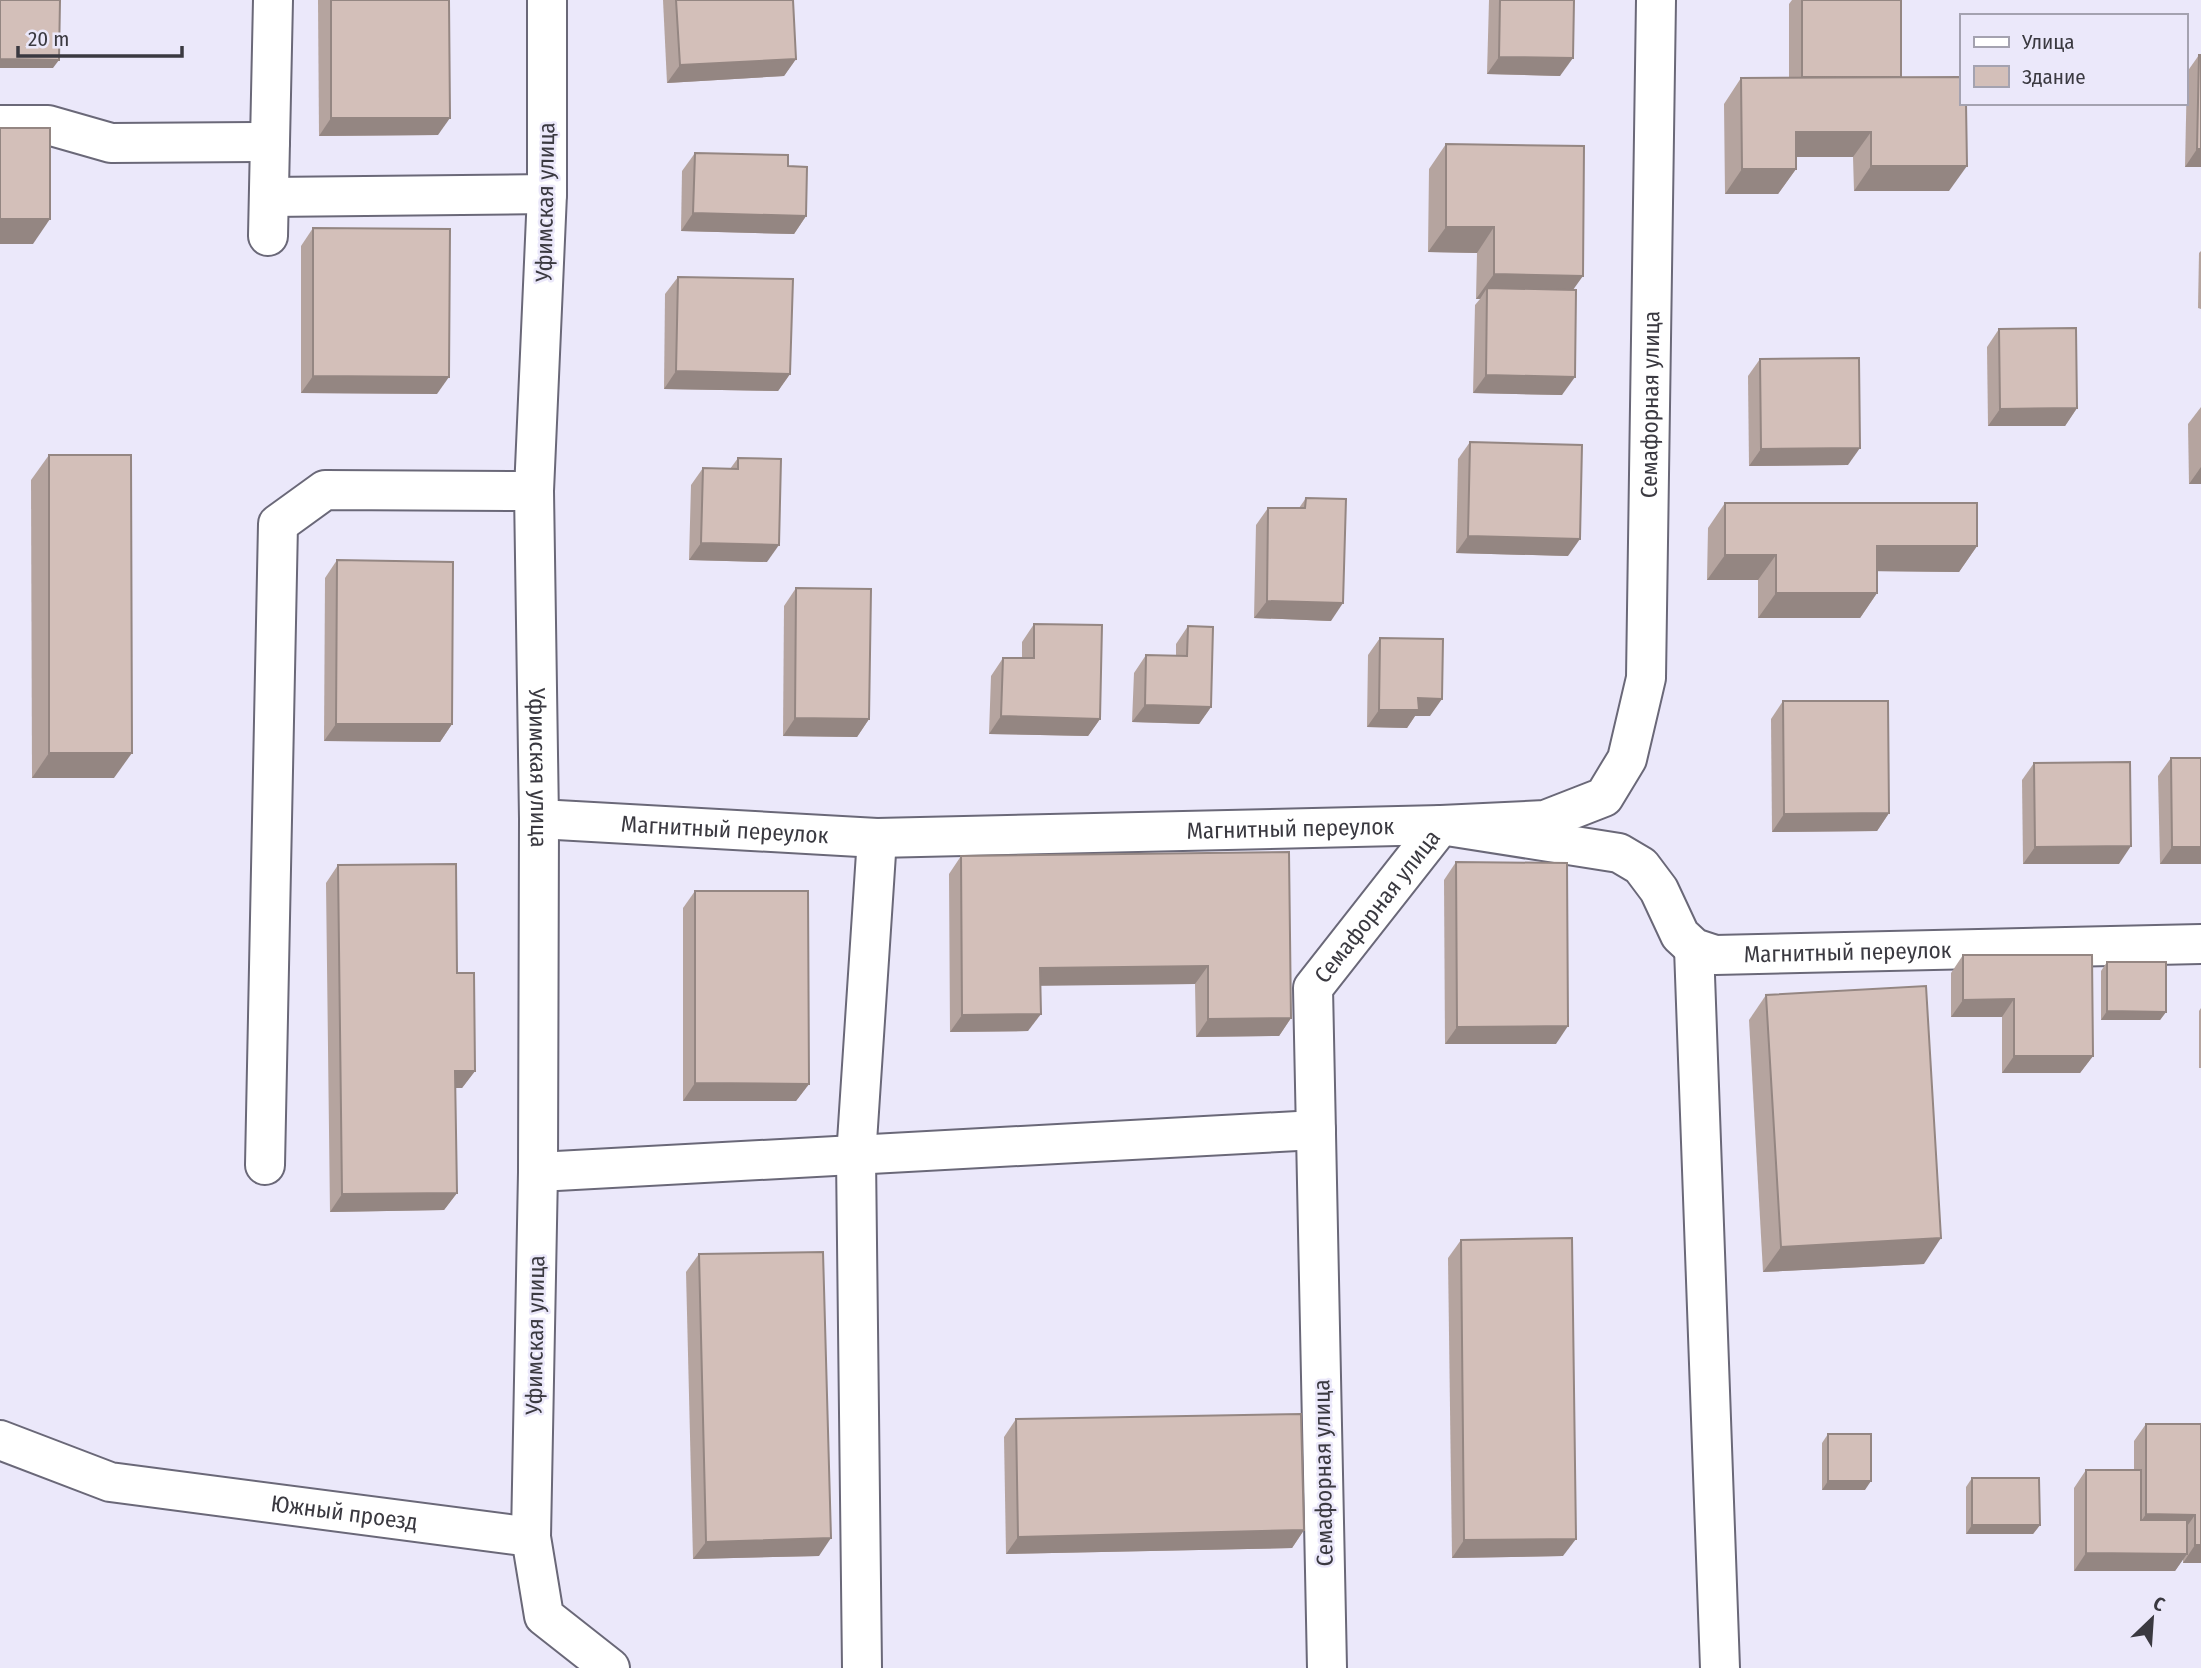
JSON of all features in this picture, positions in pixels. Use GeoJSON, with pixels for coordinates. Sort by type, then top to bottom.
{"type":"FeatureCollection","features":[{"type":"Feature","properties":{"kind":"street"},"geometry":{"type":"LineString","coordinates":[[268,236],[273,0]]}},
{"type":"Feature","properties":{"kind":"street","name":"Уфимская улица"},"geometry":{"type":"LineString","coordinates":[[531,1537],[538,1172],[539,819],[534,491],[547,194],[547,0]]}},
{"type":"Feature","properties":{"kind":"street","name":"Семафорная улица"},"geometry":{"type":"LineString","coordinates":[[1327,1668],[1313,988],[1441,825],[1545,820],[1604,797],[1627,759],[1646,678],[1656,0]]}},
{"type":"Feature","properties":{"kind":"street"},"geometry":{"type":"LineString","coordinates":[[0,125],[48,125],[111,143],[270,142]]}},
{"type":"Feature","properties":{"kind":"street"},"geometry":{"type":"LineString","coordinates":[[269,197],[547,194]]}},
{"type":"Feature","properties":{"kind":"street"},"geometry":{"type":"LineString","coordinates":[[265,1165],[278,524],[326,490],[534,491]]}},
{"type":"Feature","properties":{"kind":"street","name":"Магнитный переулок"},"geometry":{"type":"LineString","coordinates":[[539,819],[877,838],[1441,825],[1619,853],[1641,866],[1659,890],[1680,935],[1694,948],[1715,955],[2201,944]]}},
{"type":"Feature","properties":{"kind":"street"},"geometry":{"type":"LineString","coordinates":[[862,1668],[856,1157],[877,838]]}},
{"type":"Feature","properties":{"kind":"street"},"geometry":{"type":"LineString","coordinates":[[1694,948],[1720,1668]]}},
{"type":"Feature","properties":{"kind":"street"},"geometry":{"type":"LineString","coordinates":[[538,1172],[856,1157],[1316,1130]]}},
{"type":"Feature","properties":{"kind":"street","name":"Южный проезд"},"geometry":{"type":"LineString","coordinates":[[0,1440],[110,1482],[531,1537]]}},
{"type":"Feature","properties":{"kind":"street"},"geometry":{"type":"LineString","coordinates":[[531,1537],[544,1616],[610,1668]]}},
{"type":"Feature","properties":{"kind":"building"},"geometry":{"type":"Polygon","coordinates":[[[0,0],[60,0],[59,60],[0,59],[0,0]]]}},
{"type":"Feature","properties":{"kind":"building"},"geometry":{"type":"Polygon","coordinates":[[[331,0],[449,0],[450,118],[331,118],[331,0]]]}},
{"type":"Feature","properties":{"kind":"building"},"geometry":{"type":"Polygon","coordinates":[[[676,0],[793,0],[796,59],[680,65],[676,0]]]}},
{"type":"Feature","properties":{"kind":"building"},"geometry":{"type":"Polygon","coordinates":[[[1500,0],[1574,0],[1573,58],[1499,57],[1500,0]]]}},
{"type":"Feature","properties":{"kind":"building"},"geometry":{"type":"Polygon","coordinates":[[[1802,0],[1901,0],[1901,77],[1802,77],[1802,0]]]}},
{"type":"Feature","properties":{"kind":"building"},"geometry":{"type":"Polygon","coordinates":[[[2199,55],[2201,149],[2197,149],[2199,55]]]}},
{"type":"Feature","properties":{"kind":"building"},"geometry":{"type":"Polygon","coordinates":[[[1960,77],[1960,105],[1966,105],[1967,166],[1871,166],[1871,132],[1796,132],[1796,169],[1742,169],[1741,78],[1960,77]]]}},
{"type":"Feature","properties":{"kind":"building"},"geometry":{"type":"Polygon","coordinates":[[[0,128],[50,128],[50,219],[0,219],[0,128]]]}},
{"type":"Feature","properties":{"kind":"building"},"geometry":{"type":"Polygon","coordinates":[[[1446,144],[1584,146],[1583,276],[1494,274],[1494,227],[1446,227],[1446,144]]]}},
{"type":"Feature","properties":{"kind":"building"},"geometry":{"type":"Polygon","coordinates":[[[695,153],[788,155],[788,166],[807,167],[806,216],[693,213],[695,153]]]}},
{"type":"Feature","properties":{"kind":"building"},"geometry":{"type":"Polygon","coordinates":[[[313,228],[450,229],[449,377],[313,376],[313,228]]]}},
{"type":"Feature","properties":{"kind":"building"},"geometry":{"type":"Polygon","coordinates":[[[678,277],[793,279],[790,374],[676,371],[678,277]]]}},
{"type":"Feature","properties":{"kind":"building"},"geometry":{"type":"Polygon","coordinates":[[[1487,288],[1576,290],[1575,377],[1486,375],[1487,288]]]}},
{"type":"Feature","properties":{"kind":"building"},"geometry":{"type":"Polygon","coordinates":[[[2076,328],[2077,408],[2000,409],[1999,329],[2076,328]]]}},
{"type":"Feature","properties":{"kind":"building"},"geometry":{"type":"Polygon","coordinates":[[[1859,358],[1860,448],[1761,449],[1760,359],[1859,358]]]}},
{"type":"Feature","properties":{"kind":"building"},"geometry":{"type":"Polygon","coordinates":[[[1470,442],[1582,445],[1580,539],[1468,536],[1470,442]]]}},
{"type":"Feature","properties":{"kind":"building"},"geometry":{"type":"Polygon","coordinates":[[[49,455],[131,455],[132,753],[49,753],[49,455]]]}},
{"type":"Feature","properties":{"kind":"building"},"geometry":{"type":"Polygon","coordinates":[[[738,458],[781,459],[779,545],[701,543],[703,468],[738,469],[738,458]]]}},
{"type":"Feature","properties":{"kind":"building"},"geometry":{"type":"Polygon","coordinates":[[[1306,498],[1346,499],[1343,603],[1267,601],[1268,508],[1305,508],[1306,498]]]}},
{"type":"Feature","properties":{"kind":"building"},"geometry":{"type":"Polygon","coordinates":[[[1725,503],[1977,503],[1977,546],[1877,546],[1877,593],[1776,593],[1776,555],[1725,555],[1725,503]]]}},
{"type":"Feature","properties":{"kind":"building"},"geometry":{"type":"Polygon","coordinates":[[[337,560],[453,562],[452,724],[336,724],[337,560]]]}},
{"type":"Feature","properties":{"kind":"building"},"geometry":{"type":"Polygon","coordinates":[[[796,588],[871,589],[869,719],[795,718],[796,588]]]}},
{"type":"Feature","properties":{"kind":"building"},"geometry":{"type":"Polygon","coordinates":[[[1034,624],[1102,625],[1100,719],[1001,716],[1003,658],[1034,658],[1034,624]]]}},
{"type":"Feature","properties":{"kind":"building"},"geometry":{"type":"Polygon","coordinates":[[[1188,626],[1213,627],[1211,707],[1145,705],[1146,655],[1187,656],[1188,626]]]}},
{"type":"Feature","properties":{"kind":"building"},"geometry":{"type":"Polygon","coordinates":[[[1380,638],[1443,639],[1442,699],[1418,698],[1419,710],[1379,710],[1380,638]]]}},
{"type":"Feature","properties":{"kind":"building"},"geometry":{"type":"Polygon","coordinates":[[[1783,701],[1888,701],[1889,813],[1784,814],[1783,701]]]}},
{"type":"Feature","properties":{"kind":"building"},"geometry":{"type":"Polygon","coordinates":[[[2171,758],[2201,758],[2201,847],[2172,847],[2171,758]]]}},
{"type":"Feature","properties":{"kind":"building"},"geometry":{"type":"Polygon","coordinates":[[[2130,762],[2131,846],[2035,847],[2034,763],[2130,762]]]}},
{"type":"Feature","properties":{"kind":"building"},"geometry":{"type":"Polygon","coordinates":[[[1289,852],[1291,1018],[1208,1019],[1208,966],[1040,968],[1041,1014],[962,1015],[961,856],[1289,852]]]}},
{"type":"Feature","properties":{"kind":"building"},"geometry":{"type":"Polygon","coordinates":[[[1456,862],[1567,863],[1568,1026],[1457,1027],[1456,862]]]}},
{"type":"Feature","properties":{"kind":"building"},"geometry":{"type":"Polygon","coordinates":[[[456,864],[457,973],[474,973],[475,1071],[455,1071],[457,1193],[342,1194],[338,865],[456,864]]]}},
{"type":"Feature","properties":{"kind":"building"},"geometry":{"type":"Polygon","coordinates":[[[695,891],[808,891],[809,1084],[695,1083],[695,891]]]}},
{"type":"Feature","properties":{"kind":"building"},"geometry":{"type":"Polygon","coordinates":[[[1963,955],[2092,955],[2093,1056],[2014,1056],[2014,999],[1963,1000],[1963,955]]]}},
{"type":"Feature","properties":{"kind":"building"},"geometry":{"type":"Polygon","coordinates":[[[2107,962],[2166,962],[2166,1012],[2107,1011],[2107,962]]]}},
{"type":"Feature","properties":{"kind":"building"},"geometry":{"type":"Polygon","coordinates":[[[1926,986],[1941,1238],[1781,1247],[1766,995],[1926,986]]]}},
{"type":"Feature","properties":{"kind":"building"},"geometry":{"type":"Polygon","coordinates":[[[1572,1238],[1576,1539],[1464,1540],[1461,1240],[1572,1238]]]}},
{"type":"Feature","properties":{"kind":"building"},"geometry":{"type":"Polygon","coordinates":[[[823,1252],[831,1538],[706,1542],[699,1254],[823,1252]]]}},
{"type":"Feature","properties":{"kind":"building"},"geometry":{"type":"Polygon","coordinates":[[[1301,1414],[1304,1530],[1018,1537],[1016,1419],[1301,1414]]]}},
{"type":"Feature","properties":{"kind":"building"},"geometry":{"type":"Polygon","coordinates":[[[2146,1424],[2201,1424],[2201,1545],[2195,1545],[2195,1515],[2146,1514],[2146,1424]]]}},
{"type":"Feature","properties":{"kind":"building"},"geometry":{"type":"Polygon","coordinates":[[[1828,1434],[1871,1434],[1871,1481],[1828,1481],[1828,1434]]]}},
{"type":"Feature","properties":{"kind":"building"},"geometry":{"type":"Polygon","coordinates":[[[2086,1470],[2141,1470],[2141,1520],[2187,1520],[2187,1554],[2086,1553],[2086,1470]]]}},
{"type":"Feature","properties":{"kind":"building"},"geometry":{"type":"Polygon","coordinates":[[[1972,1478],[2039,1478],[2040,1525],[1972,1525],[1972,1478]]]}}]}
